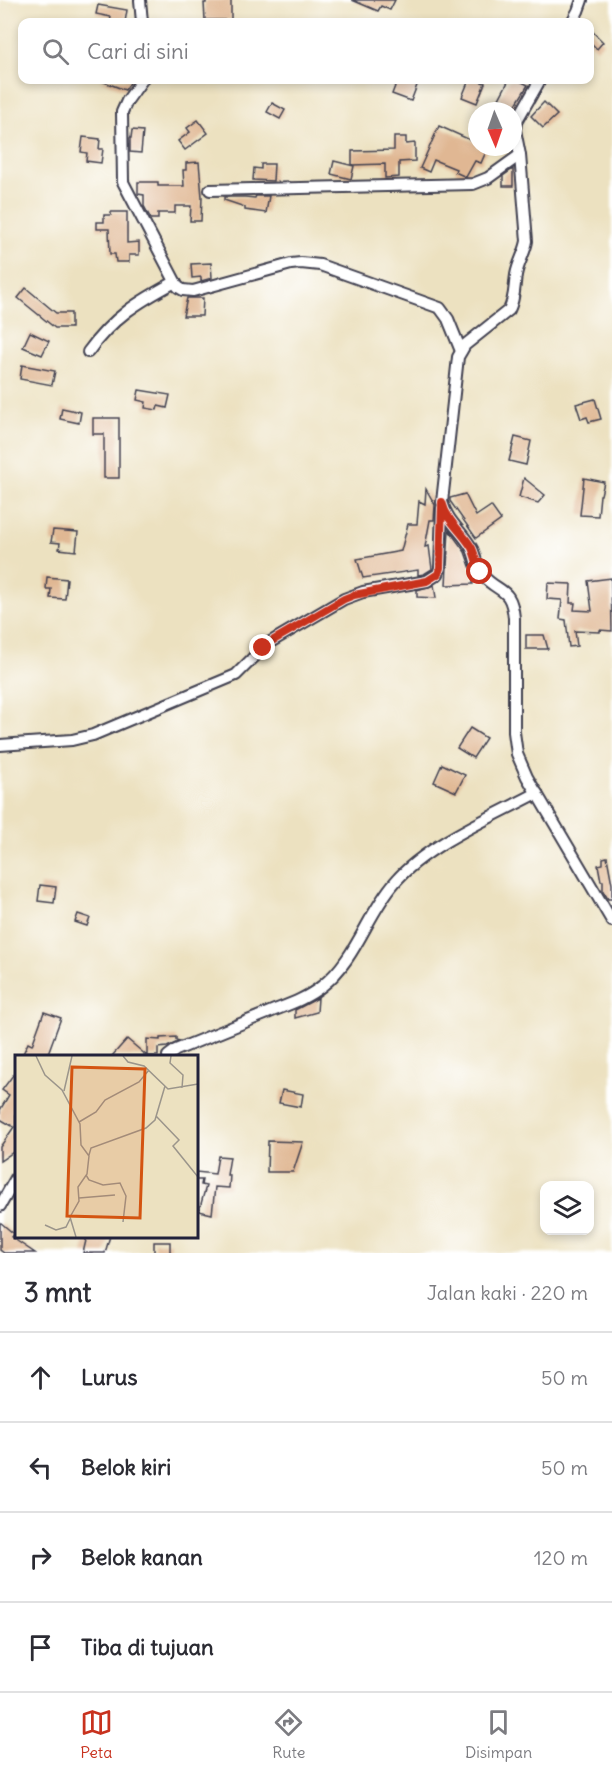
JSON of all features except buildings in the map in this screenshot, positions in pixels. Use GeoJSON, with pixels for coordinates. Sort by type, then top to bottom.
{"type":"FeatureCollection","features":[{"type":"Feature","properties":{"kind":"street"},"geometry":{"type":"LineString","coordinates":[[140,0],[142,18]]}},
{"type":"Feature","properties":{"kind":"street"},"geometry":{"type":"LineString","coordinates":[[574,18],[582,0]]}},
{"type":"Feature","properties":{"kind":"street"},"geometry":{"type":"LineString","coordinates":[[139,84],[127,101],[123,112],[123,182],[175,282],[183,290],[193,291],[291,264],[311,263],[440,308],[448,319],[461,351]]}},
{"type":"Feature","properties":{"kind":"street"},"geometry":{"type":"LineString","coordinates":[[522,111],[538,84]]}},
{"type":"Feature","properties":{"kind":"street"},"geometry":{"type":"LineString","coordinates":[[210,190],[473,184],[488,178],[519,156]]}},
{"type":"Feature","properties":{"kind":"street"},"geometry":{"type":"LineString","coordinates":[[0,745],[72,740],[93,735],[236,675],[267,644],[344,599],[363,592],[418,583],[434,578],[438,574],[442,502],[456,365],[461,351],[502,317],[513,302],[516,276],[527,241],[520,156]]}},
{"type":"Feature","properties":{"kind":"street"},"geometry":{"type":"LineString","coordinates":[[88,352],[97,339],[120,316],[140,301],[175,282]]}},
{"type":"Feature","properties":{"kind":"street"},"geometry":{"type":"LineString","coordinates":[[442,502],[451,523],[472,548],[480,572],[504,591],[511,600],[514,618],[515,742],[522,765],[612,921]]}},
{"type":"Feature","properties":{"kind":"street"},"geometry":{"type":"LineString","coordinates":[[169,1055],[176,1050],[297,1001],[323,986],[354,948],[383,897],[396,880],[434,849],[537,793]]}},
{"type":"Feature","properties":{"kind":"street"},"geometry":{"type":"LineString","coordinates":[[0,1206],[15,1180]]}},
{"type":"Feature","properties":{"kind":"route"},"geometry":{"type":"LineString","coordinates":[[263,648],[344,599],[363,592],[418,583],[434,578],[438,574],[441,560],[442,502],[451,523],[472,548],[480,572]]}}]}
